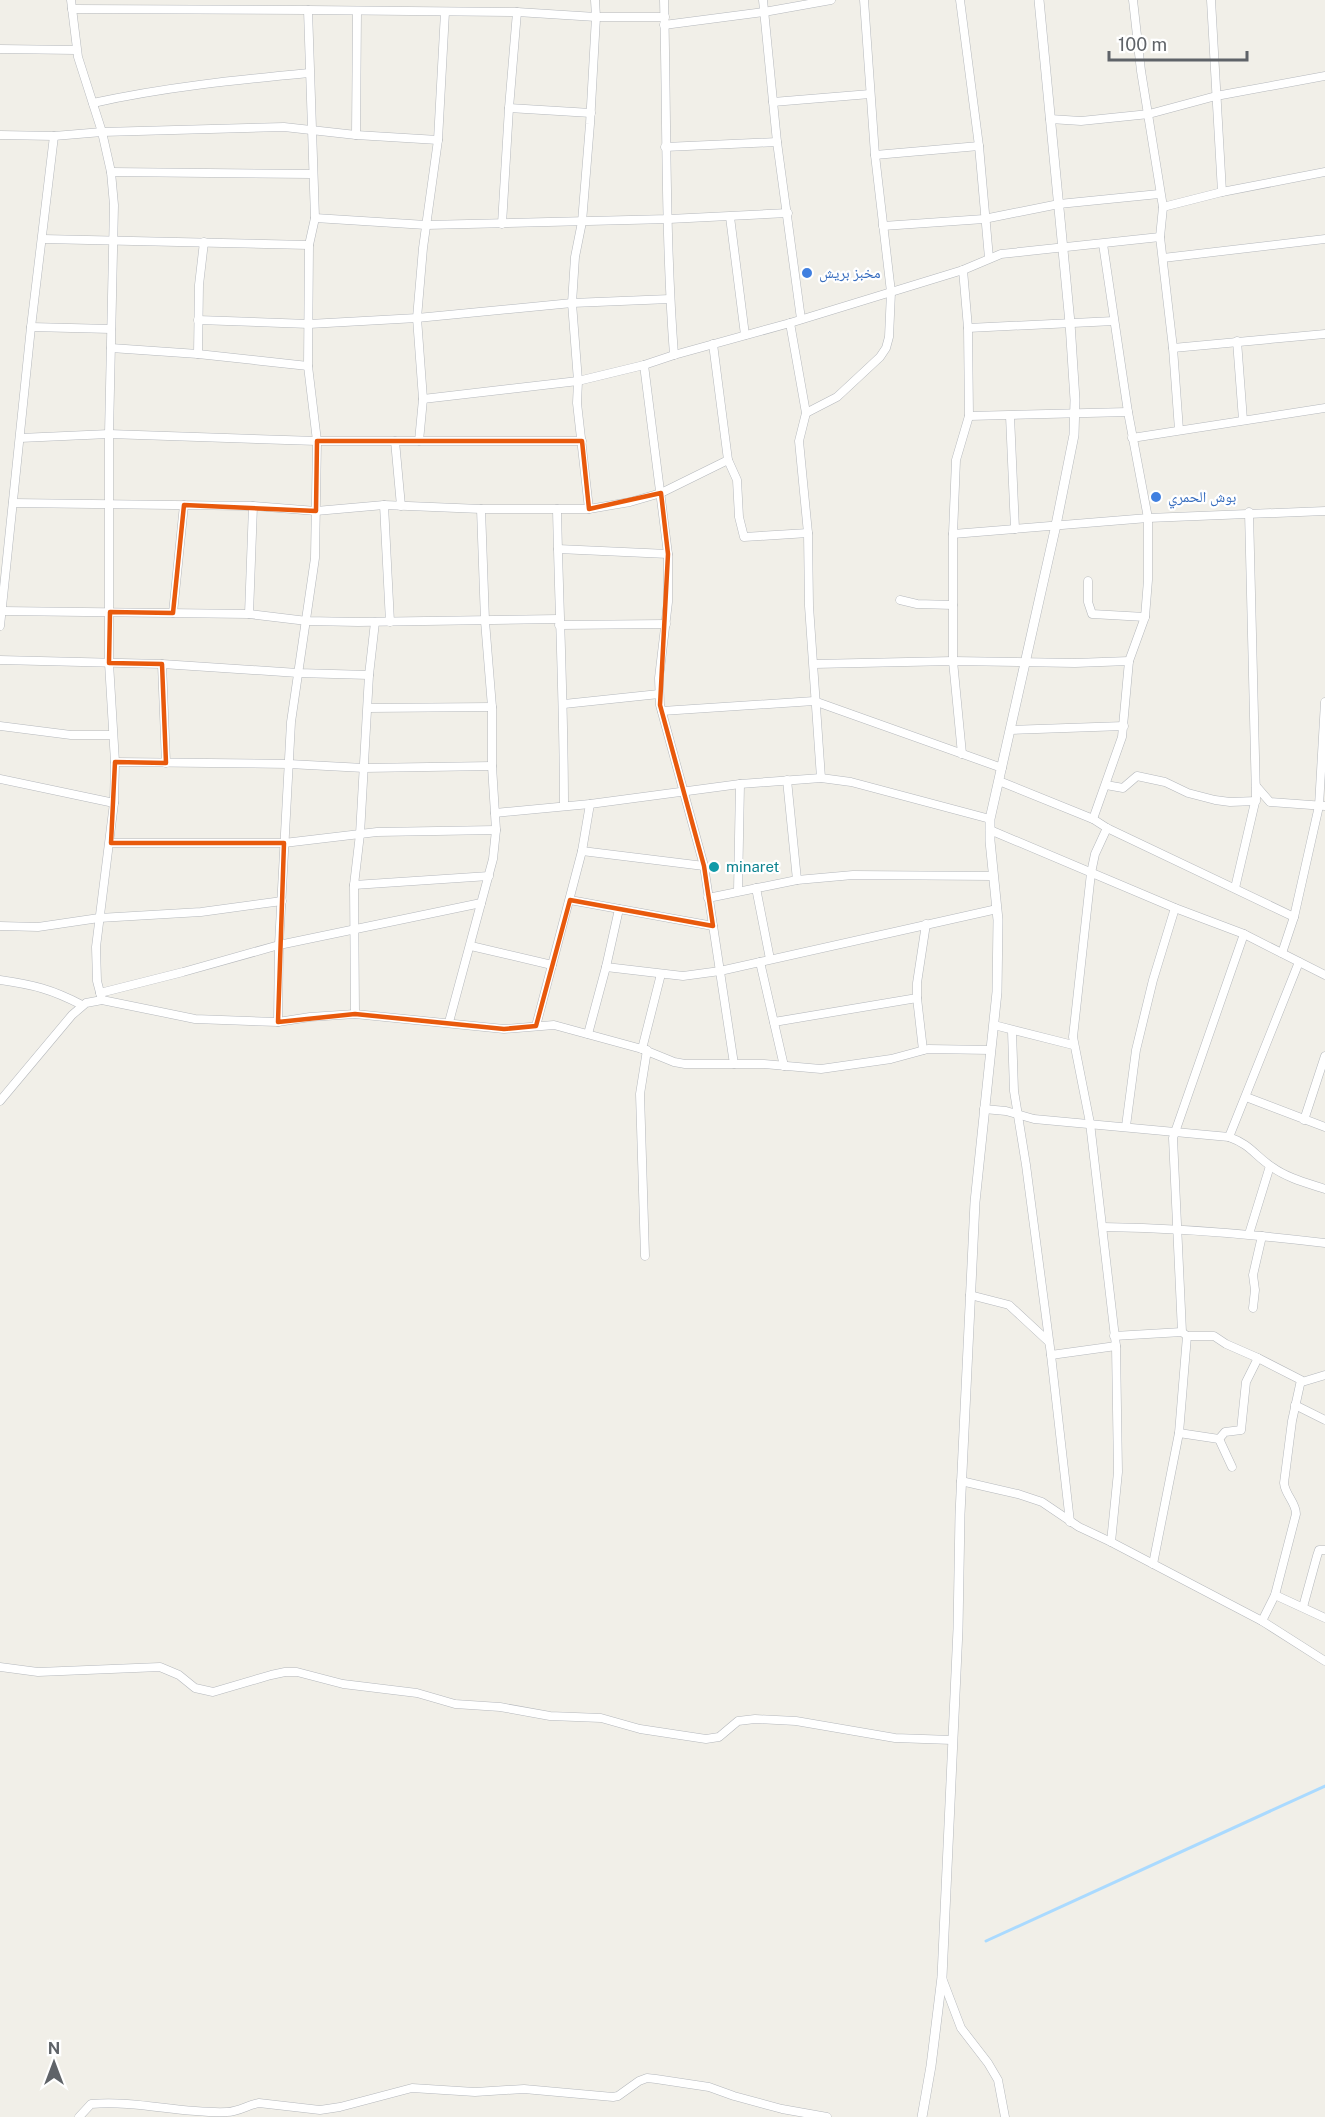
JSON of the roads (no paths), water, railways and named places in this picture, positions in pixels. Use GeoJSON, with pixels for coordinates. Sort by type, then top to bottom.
{"type":"FeatureCollection","features":[{"type":"Feature","properties":{"kind":"street"},"geometry":{"type":"LineString","coordinates":[[71,0],[76,50],[102,132],[111,172],[114,205],[109,434],[109,663],[115,762],[111,843],[99,918],[96,967],[101,996]]}},
{"type":"Feature","properties":{"kind":"street"},"geometry":{"type":"LineString","coordinates":[[261,0],[262,9]]}},
{"type":"Feature","properties":{"kind":"street"},"geometry":{"type":"LineString","coordinates":[[589,509],[577,403],[578,381],[572,303],[575,257],[582,222],[591,113],[595,0]]}},
{"type":"Feature","properties":{"kind":"street"},"geometry":{"type":"LineString","coordinates":[[664,0],[665,147],[674,355]]}},
{"type":"Feature","properties":{"kind":"street"},"geometry":{"type":"LineString","coordinates":[[763,0],[777,142],[801,319]]}},
{"type":"Feature","properties":{"kind":"street"},"geometry":{"type":"LineString","coordinates":[[72,9],[517,12],[664,21],[764,12],[831,0]]}},
{"type":"Feature","properties":{"kind":"street"},"geometry":{"type":"LineString","coordinates":[[806,413],[837,397],[880,357],[889,337],[891,292],[875,155],[864,0]]}},
{"type":"Feature","properties":{"kind":"street"},"geometry":{"type":"LineString","coordinates":[[960,0],[979,146],[989,258]]}},
{"type":"Feature","properties":{"kind":"street"},"geometry":{"type":"LineString","coordinates":[[921,2117],[931,2066],[942,1977],[970,1295],[976,1192],[992,1050],[998,957],[990,819],[1056,525],[1072,448],[1075,413],[1070,323],[1039,0]]}},
{"type":"Feature","properties":{"kind":"street"},"geometry":{"type":"LineString","coordinates":[[1133,0],[1141,72],[1159,194],[1163,207],[1160,237],[1173,348],[1179,430]]}},
{"type":"Feature","properties":{"kind":"street"},"geometry":{"type":"LineString","coordinates":[[1211,0],[1222,192]]}},
{"type":"Feature","properties":{"kind":"street"},"geometry":{"type":"LineString","coordinates":[[278,1022],[279,945],[291,722],[315,558],[316,441],[308,366],[309,245],[315,218],[310,129],[308,10]]}},
{"type":"Feature","properties":{"kind":"street"},"geometry":{"type":"LineString","coordinates":[[356,135],[357,11]]}},
{"type":"Feature","properties":{"kind":"street"},"geometry":{"type":"LineString","coordinates":[[419,441],[423,399],[417,318],[426,225],[438,140],[446,12]]}},
{"type":"Feature","properties":{"kind":"street"},"geometry":{"type":"LineString","coordinates":[[502,224],[517,12]]}},
{"type":"Feature","properties":{"kind":"street"},"geometry":{"type":"LineString","coordinates":[[0,49],[76,50]]}},
{"type":"Feature","properties":{"kind":"street"},"geometry":{"type":"LineString","coordinates":[[93,103],[146,91],[199,83],[309,73]]}},
{"type":"Feature","properties":{"kind":"street"},"geometry":{"type":"LineString","coordinates":[[1050,119],[1081,121],[1149,114],[1216,96],[1325,76]]}},
{"type":"Feature","properties":{"kind":"street"},"geometry":{"type":"LineString","coordinates":[[773,102],[870,94]]}},
{"type":"Feature","properties":{"kind":"street"},"geometry":{"type":"LineString","coordinates":[[509,108],[591,113]]}},
{"type":"Feature","properties":{"kind":"street"},"geometry":{"type":"LineString","coordinates":[[0,135],[54,136],[102,132],[253,127],[310,129],[356,135],[438,140]]}},
{"type":"Feature","properties":{"kind":"street"},"geometry":{"type":"LineString","coordinates":[[0,626],[31,327],[54,136]]}},
{"type":"Feature","properties":{"kind":"street"},"geometry":{"type":"LineString","coordinates":[[665,147],[777,142]]}},
{"type":"Feature","properties":{"kind":"street"},"geometry":{"type":"LineString","coordinates":[[875,155],[979,146]]}},
{"type":"Feature","properties":{"kind":"street"},"geometry":{"type":"LineString","coordinates":[[111,172],[312,174]]}},
{"type":"Feature","properties":{"kind":"street"},"geometry":{"type":"LineString","coordinates":[[1163,207],[1222,192],[1325,172]]}},
{"type":"Feature","properties":{"kind":"street"},"geometry":{"type":"LineString","coordinates":[[883,226],[984,219],[1059,204],[1159,194]]}},
{"type":"Feature","properties":{"kind":"street"},"geometry":{"type":"LineString","coordinates":[[315,218],[426,225],[582,222],[788,213]]}},
{"type":"Feature","properties":{"kind":"street"},"geometry":{"type":"LineString","coordinates":[[730,216],[745,335]]}},
{"type":"Feature","properties":{"kind":"street"},"geometry":{"type":"LineString","coordinates":[[423,399],[578,381],[644,365],[963,270],[1001,254],[1160,237]]}},
{"type":"Feature","properties":{"kind":"street"},"geometry":{"type":"LineString","coordinates":[[43,239],[309,245]]}},
{"type":"Feature","properties":{"kind":"street"},"geometry":{"type":"LineString","coordinates":[[1163,258],[1325,239]]}},
{"type":"Feature","properties":{"kind":"street"},"geometry":{"type":"LineString","coordinates":[[198,354],[198,320],[204,242]]}},
{"type":"Feature","properties":{"kind":"street"},"geometry":{"type":"LineString","coordinates":[[1093,819],[1124,726],[1129,662],[1145,617],[1148,580],[1148,518],[1132,438],[1103,244]]}},
{"type":"Feature","properties":{"kind":"street"},"geometry":{"type":"LineString","coordinates":[[963,270],[968,327],[969,416],[956,460],[953,534],[953,661],[963,754]]}},
{"type":"Feature","properties":{"kind":"street"},"geometry":{"type":"LineString","coordinates":[[198,320],[309,324],[417,318],[572,303],[670,299]]}},
{"type":"Feature","properties":{"kind":"street"},"geometry":{"type":"LineString","coordinates":[[968,327],[1114,321]]}},
{"type":"Feature","properties":{"kind":"street"},"geometry":{"type":"LineString","coordinates":[[790,323],[806,413],[799,441],[808,533],[814,701],[821,778]]}},
{"type":"Feature","properties":{"kind":"street"},"geometry":{"type":"LineString","coordinates":[[31,327],[111,329]]}},
{"type":"Feature","properties":{"kind":"street"},"geometry":{"type":"LineString","coordinates":[[1173,348],[1325,334]]}},
{"type":"Feature","properties":{"kind":"street"},"geometry":{"type":"LineString","coordinates":[[1237,341],[1243,420]]}},
{"type":"Feature","properties":{"kind":"street"},"geometry":{"type":"LineString","coordinates":[[713,344],[728,460],[737,480],[739,517],[744,537],[808,533]]}},
{"type":"Feature","properties":{"kind":"street"},"geometry":{"type":"LineString","coordinates":[[111,348],[198,354],[308,366]]}},
{"type":"Feature","properties":{"kind":"street"},"geometry":{"type":"LineString","coordinates":[[644,365],[668,554],[666,624],[659,694],[704,866],[734,1064]]}},
{"type":"Feature","properties":{"kind":"street"},"geometry":{"type":"LineString","coordinates":[[1132,438],[1325,408]]}},
{"type":"Feature","properties":{"kind":"street"},"geometry":{"type":"LineString","coordinates":[[969,416],[1128,412]]}},
{"type":"Feature","properties":{"kind":"street"},"geometry":{"type":"LineString","coordinates":[[1010,416],[1015,529]]}},
{"type":"Feature","properties":{"kind":"street"},"geometry":{"type":"LineString","coordinates":[[20,438],[109,434],[316,441],[582,441]]}},
{"type":"Feature","properties":{"kind":"street"},"geometry":{"type":"LineString","coordinates":[[395,441],[401,506]]}},
{"type":"Feature","properties":{"kind":"street"},"geometry":{"type":"LineString","coordinates":[[13,503],[253,506],[316,511],[384,505],[481,509],[589,509],[620,504],[661,493],[728,460]]}},
{"type":"Feature","properties":{"kind":"street"},"geometry":{"type":"LineString","coordinates":[[173,613],[184,505]]}},
{"type":"Feature","properties":{"kind":"street"},"geometry":{"type":"LineString","coordinates":[[384,505],[390,622]]}},
{"type":"Feature","properties":{"kind":"street"},"geometry":{"type":"LineString","coordinates":[[249,614],[253,506]]}},
{"type":"Feature","properties":{"kind":"street"},"geometry":{"type":"LineString","coordinates":[[449,1022],[489,876],[496,830],[481,509]]}},
{"type":"Feature","properties":{"kind":"street"},"geometry":{"type":"LineString","coordinates":[[557,509],[559,622],[564,704],[564,806]]}},
{"type":"Feature","properties":{"kind":"street"},"geometry":{"type":"LineString","coordinates":[[953,534],[1148,518],[1249,512],[1325,511]]}},
{"type":"Feature","properties":{"kind":"street"},"geometry":{"type":"LineString","coordinates":[[1235,888],[1256,801],[1249,512]]}},
{"type":"Feature","properties":{"kind":"street"},"geometry":{"type":"LineString","coordinates":[[558,549],[668,554]]}},
{"type":"Feature","properties":{"kind":"street"},"geometry":{"type":"LineString","coordinates":[[1088,581],[1088,602],[1092,614],[1145,617]]}},
{"type":"Feature","properties":{"kind":"street"},"geometry":{"type":"LineString","coordinates":[[900,600],[917,604],[953,606]]}},
{"type":"Feature","properties":{"kind":"street"},"geometry":{"type":"LineString","coordinates":[[2,611],[249,614],[307,621],[666,624]]}},
{"type":"Feature","properties":{"kind":"street"},"geometry":{"type":"LineString","coordinates":[[355,1014],[354,885],[360,834],[369,675],[375,622]]}},
{"type":"Feature","properties":{"kind":"street"},"geometry":{"type":"LineString","coordinates":[[0,660],[162,664],[369,675]]}},
{"type":"Feature","properties":{"kind":"street"},"geometry":{"type":"LineString","coordinates":[[814,664],[953,661],[1129,662]]}},
{"type":"Feature","properties":{"kind":"street"},"geometry":{"type":"LineString","coordinates":[[162,664],[166,763]]}},
{"type":"Feature","properties":{"kind":"street"},"geometry":{"type":"LineString","coordinates":[[564,704],[659,694]]}},
{"type":"Feature","properties":{"kind":"street"},"geometry":{"type":"LineString","coordinates":[[662,711],[814,701],[1002,768]]}},
{"type":"Feature","properties":{"kind":"street"},"geometry":{"type":"LineString","coordinates":[[1282,953],[1294,916],[1322,806],[1325,702]]}},
{"type":"Feature","properties":{"kind":"street"},"geometry":{"type":"LineString","coordinates":[[368,708],[492,707]]}},
{"type":"Feature","properties":{"kind":"street"},"geometry":{"type":"LineString","coordinates":[[0,726],[71,735],[112,735]]}},
{"type":"Feature","properties":{"kind":"street"},"geometry":{"type":"LineString","coordinates":[[1010,730],[1124,726]]}},
{"type":"Feature","properties":{"kind":"street"},"geometry":{"type":"LineString","coordinates":[[115,762],[289,764],[364,768],[492,766]]}},
{"type":"Feature","properties":{"kind":"street"},"geometry":{"type":"LineString","coordinates":[[1106,785],[1123,788],[1137,776],[1165,782],[1188,793],[1215,800],[1256,801]]}},
{"type":"Feature","properties":{"kind":"street"},"geometry":{"type":"LineString","coordinates":[[495,813],[590,804],[740,784],[821,778],[850,782],[990,819]]}},
{"type":"Feature","properties":{"kind":"street"},"geometry":{"type":"LineString","coordinates":[[0,779],[114,803]]}},
{"type":"Feature","properties":{"kind":"street"},"geometry":{"type":"LineString","coordinates":[[787,780],[797,880]]}},
{"type":"Feature","properties":{"kind":"street"},"geometry":{"type":"LineString","coordinates":[[999,781],[1093,819],[1107,828],[1294,916]]}},
{"type":"Feature","properties":{"kind":"street"},"geometry":{"type":"LineString","coordinates":[[738,891],[740,784]]}},
{"type":"Feature","properties":{"kind":"street"},"geometry":{"type":"LineString","coordinates":[[1256,786],[1270,802],[1322,806]]}},
{"type":"Feature","properties":{"kind":"street"},"geometry":{"type":"LineString","coordinates":[[536,1026],[582,851],[590,804]]}},
{"type":"Feature","properties":{"kind":"street"},"geometry":{"type":"LineString","coordinates":[[1107,828],[1095,854],[1091,873],[1073,1045],[1090,1123],[1116,1346],[1118,1472],[1111,1542]]}},
{"type":"Feature","properties":{"kind":"street"},"geometry":{"type":"LineString","coordinates":[[111,843],[284,843],[360,834],[496,830]]}},
{"type":"Feature","properties":{"kind":"street"},"geometry":{"type":"LineString","coordinates":[[990,830],[1175,908],[1244,934],[1325,975]]}},
{"type":"Feature","properties":{"kind":"street"},"geometry":{"type":"LineString","coordinates":[[582,851],[704,866]]}},
{"type":"Feature","properties":{"kind":"street"},"geometry":{"type":"LineString","coordinates":[[708,898],[797,880],[877,874],[993,876]]}},
{"type":"Feature","properties":{"kind":"street"},"geometry":{"type":"LineString","coordinates":[[354,885],[489,876]]}},
{"type":"Feature","properties":{"kind":"street"},"geometry":{"type":"LineString","coordinates":[[756,888],[770,959]]}},
{"type":"Feature","properties":{"kind":"street"},"geometry":{"type":"LineString","coordinates":[[570,900],[713,926]]}},
{"type":"Feature","properties":{"kind":"street"},"geometry":{"type":"LineString","coordinates":[[0,926],[38,927],[99,918],[192,913],[282,901]]}},
{"type":"Feature","properties":{"kind":"street"},"geometry":{"type":"LineString","coordinates":[[0,1101],[82,1005],[101,996],[279,945],[481,903]]}},
{"type":"Feature","properties":{"kind":"street"},"geometry":{"type":"LineString","coordinates":[[1126,1126],[1136,1050],[1153,980],[1175,908]]}},
{"type":"Feature","properties":{"kind":"street"},"geometry":{"type":"LineString","coordinates":[[588,1034],[619,909]]}},
{"type":"Feature","properties":{"kind":"street"},"geometry":{"type":"LineString","coordinates":[[606,967],[683,976],[720,971],[997,909]]}},
{"type":"Feature","properties":{"kind":"street"},"geometry":{"type":"LineString","coordinates":[[923,1050],[917,998],[918,972],[926,924]]}},
{"type":"Feature","properties":{"kind":"street"},"geometry":{"type":"LineString","coordinates":[[1153,1564],[1179,1433],[1185,1334],[1176,1228],[1173,1148],[1175,1131],[1244,934]]}},
{"type":"Feature","properties":{"kind":"street"},"geometry":{"type":"LineString","coordinates":[[471,946],[552,965]]}},
{"type":"Feature","properties":{"kind":"street"},"geometry":{"type":"LineString","coordinates":[[760,962],[784,1066]]}},
{"type":"Feature","properties":{"kind":"street"},"geometry":{"type":"LineString","coordinates":[[1229,1137],[1299,962]]}},
{"type":"Feature","properties":{"kind":"street"},"geometry":{"type":"LineString","coordinates":[[645,1256],[640,1094],[644,1050],[661,974]]}},
{"type":"Feature","properties":{"kind":"street"},"geometry":{"type":"LineString","coordinates":[[0,980],[48,989],[82,1005]]}},
{"type":"Feature","properties":{"kind":"street"},"geometry":{"type":"LineString","coordinates":[[101,996],[186,1018],[278,1022],[355,1014],[515,1029],[555,1025],[685,1064],[734,1064],[821,1069],[898,1058],[923,1050],[992,1050]]}},
{"type":"Feature","properties":{"kind":"street"},"geometry":{"type":"LineString","coordinates":[[774,1022],[917,998]]}},
{"type":"Feature","properties":{"kind":"street"},"geometry":{"type":"LineString","coordinates":[[994,1025],[1073,1045]]}},
{"type":"Feature","properties":{"kind":"street"},"geometry":{"type":"LineString","coordinates":[[1012,1031],[1014,1091],[1050,1342],[1070,1522]]}},
{"type":"Feature","properties":{"kind":"street"},"geometry":{"type":"LineString","coordinates":[[1304,1120],[1325,1056]]}},
{"type":"Feature","properties":{"kind":"street"},"geometry":{"type":"LineString","coordinates":[[1246,1097],[1325,1127]]}},
{"type":"Feature","properties":{"kind":"street"},"geometry":{"type":"LineString","coordinates":[[984,1109],[998,1109],[1034,1119],[1229,1137],[1250,1146],[1270,1166],[1284,1174],[1325,1189]]}},
{"type":"Feature","properties":{"kind":"street"},"geometry":{"type":"LineString","coordinates":[[1250,1234],[1270,1166]]}},
{"type":"Feature","properties":{"kind":"street"},"geometry":{"type":"LineString","coordinates":[[1103,1227],[1176,1228],[1325,1243]]}},
{"type":"Feature","properties":{"kind":"street"},"geometry":{"type":"LineString","coordinates":[[1253,1308],[1255,1290],[1253,1275],[1262,1236]]}},
{"type":"Feature","properties":{"kind":"street"},"geometry":{"type":"LineString","coordinates":[[970,1295],[1009,1305],[1050,1342]]}},
{"type":"Feature","properties":{"kind":"street"},"geometry":{"type":"LineString","coordinates":[[1114,1336],[1185,1334],[1214,1336],[1302,1382],[1325,1375]]}},
{"type":"Feature","properties":{"kind":"street"},"geometry":{"type":"LineString","coordinates":[[1051,1355],[1116,1346]]}},
{"type":"Feature","properties":{"kind":"street"},"geometry":{"type":"LineString","coordinates":[[1219,1439],[1225,1432],[1241,1430],[1246,1382],[1258,1358]]}},
{"type":"Feature","properties":{"kind":"street"},"geometry":{"type":"LineString","coordinates":[[1262,1621],[1275,1594],[1296,1514],[1294,1504],[1284,1486],[1295,1405],[1302,1382]]}},
{"type":"Feature","properties":{"kind":"street"},"geometry":{"type":"LineString","coordinates":[[1295,1405],[1325,1419]]}},
{"type":"Feature","properties":{"kind":"street"},"geometry":{"type":"LineString","coordinates":[[1179,1433],[1219,1439]]}},
{"type":"Feature","properties":{"kind":"street"},"geometry":{"type":"LineString","coordinates":[[1219,1439],[1232,1467]]}},
{"type":"Feature","properties":{"kind":"street"},"geometry":{"type":"LineString","coordinates":[[962,1481],[1042,1502],[1070,1522],[1262,1621],[1325,1661]]}},
{"type":"Feature","properties":{"kind":"street"},"geometry":{"type":"LineString","coordinates":[[1303,1607],[1319,1550],[1325,1550]]}},
{"type":"Feature","properties":{"kind":"street"},"geometry":{"type":"LineString","coordinates":[[1275,1594],[1325,1618]]}},
{"type":"Feature","properties":{"kind":"street"},"geometry":{"type":"LineString","coordinates":[[0,1667],[38,1672],[160,1667],[179,1675],[195,1688],[205,1692],[213,1692],[271,1675],[297,1672],[343,1684],[417,1693],[455,1704],[500,1707],[550,1716],[601,1718],[640,1729],[706,1739],[719,1737],[738,1721],[755,1719],[803,1722],[895,1738],[952,1740]]}},
{"type":"Feature","properties":{"kind":"street"},"geometry":{"type":"LineString","coordinates":[[942,1977],[961,2028],[998,2080],[1005,2117]]}},
{"type":"Feature","properties":{"kind":"street"},"geometry":{"type":"LineString","coordinates":[[79,2117],[91,2104],[103,2103],[205,2112],[230,2112],[259,2103],[320,2110],[340,2108],[422,2087],[475,2092],[524,2090],[613,2097],[647,2078],[710,2087],[782,2109],[827,2117]]}},
{"type":"Feature","properties":{"kind":"waterway"},"geometry":{"type":"LineString","coordinates":[[986,1941],[1325,1786]]}},
{"type":"Feature","properties":{"kind":"place","name":"مخبز بريش"},"geometry":{"type":"Point","coordinates":[807,273]}},
{"type":"Feature","properties":{"kind":"place","name":"بوش الحمري"},"geometry":{"type":"Point","coordinates":[1156,497]}},
{"type":"Feature","properties":{"kind":"place","name":"minaret"},"geometry":{"type":"Point","coordinates":[714,867]}}]}
